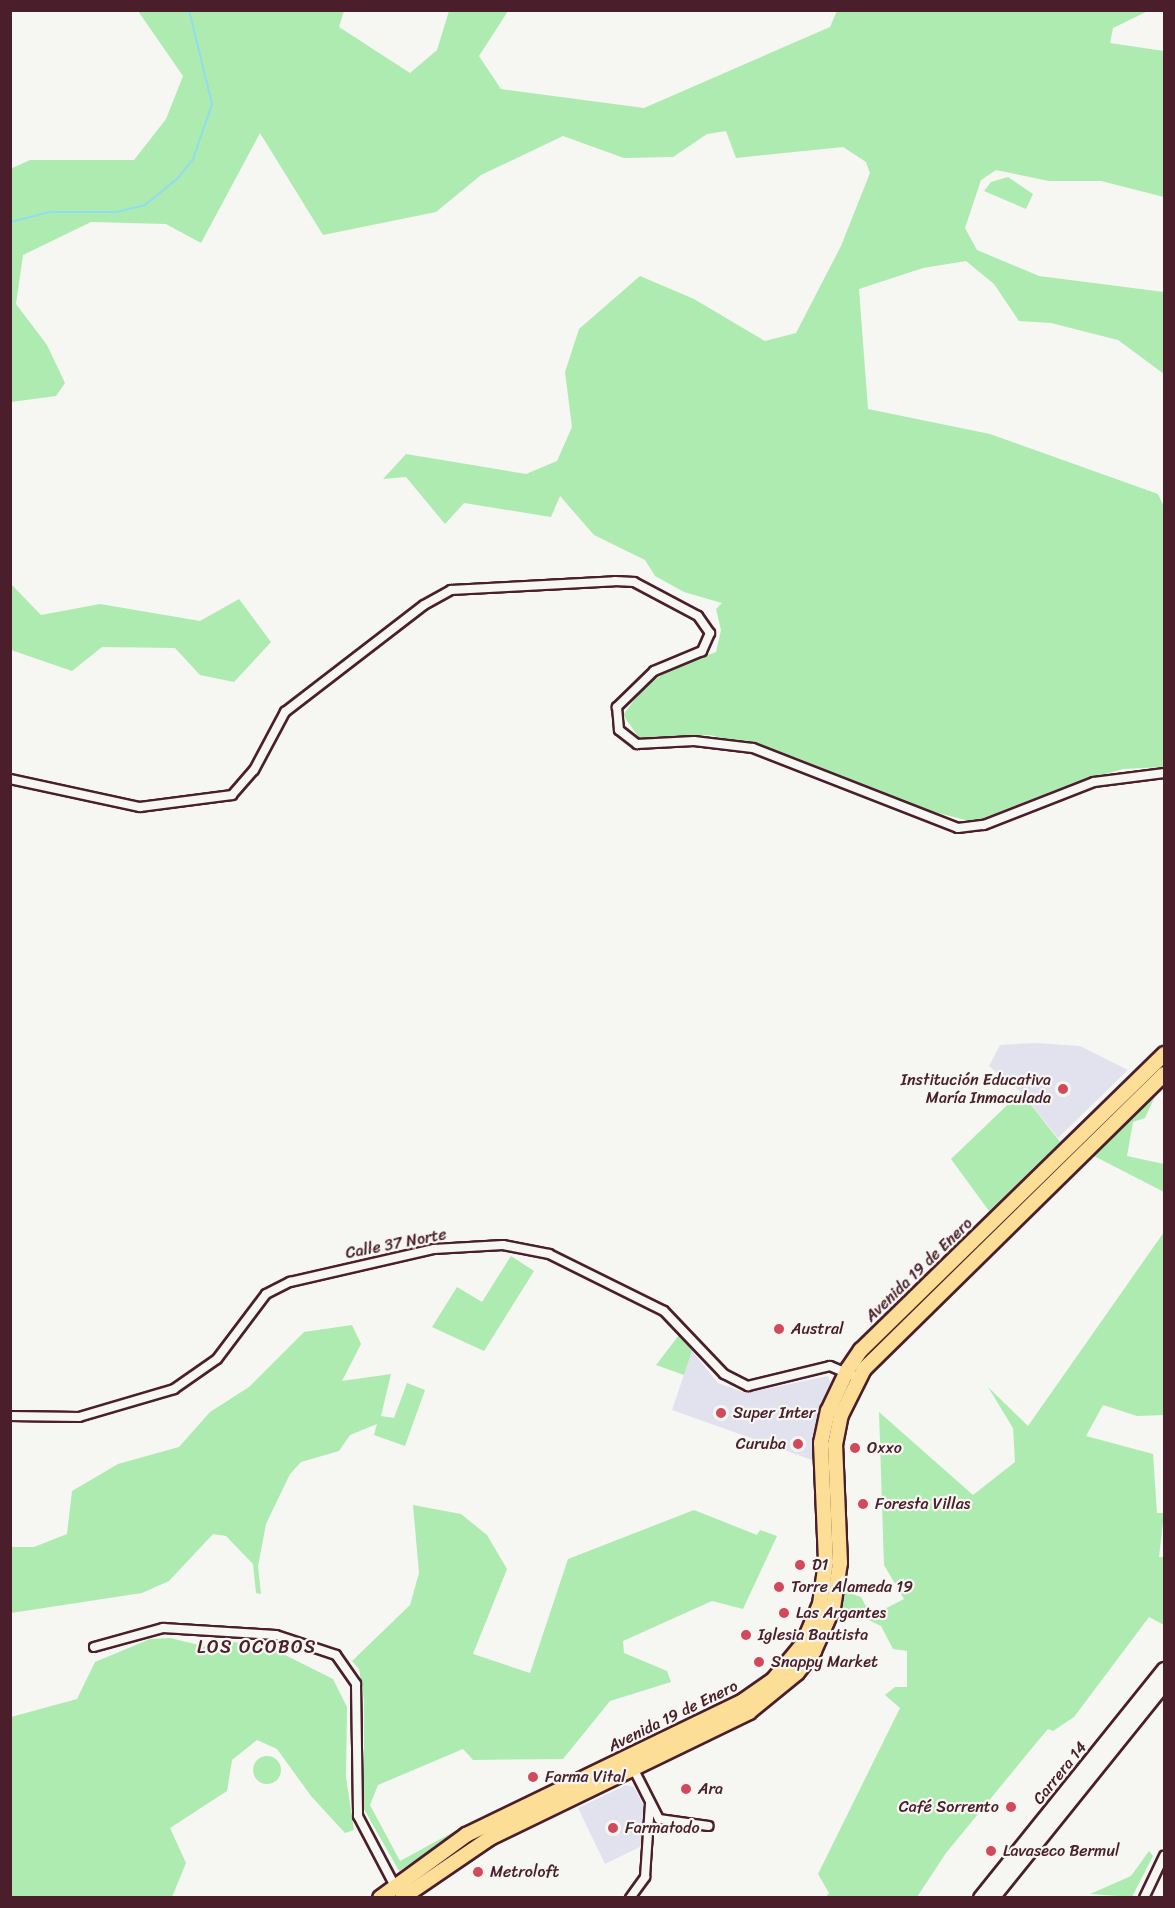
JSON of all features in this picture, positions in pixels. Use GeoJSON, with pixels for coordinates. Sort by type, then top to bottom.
{"type":"FeatureCollection","features":[{"type":"Feature","properties":{"kind":"main road","name":"Avenida 19 de Enero"},"geometry":{"type":"LineString","coordinates":[[380,1898],[399,1893],[466,1835],[767,1701],[814,1651],[838,1584],[835,1445],[853,1374],[1164,1054]]}},
{"type":"Feature","properties":{"kind":"main road","name":"Avenida 19 de Enero"},"geometry":{"type":"LineString","coordinates":[[853,1374],[872,1359],[1164,1074]]}},
{"type":"Feature","properties":{"kind":"main road","name":"Carrera 14"},"geometry":{"type":"LineString","coordinates":[[980,1898],[1164,1669]]}},
{"type":"Feature","properties":{"kind":"main road","name":"Carrera 14"},"geometry":{"type":"LineString","coordinates":[[993,1898],[1164,1685]]}},
{"type":"Feature","properties":{"kind":"street"},"geometry":{"type":"LineString","coordinates":[[10,779],[49,783],[140,807],[231,795],[254,770],[285,712],[431,600],[451,590],[615,581],[634,582],[698,616],[710,633],[702,651],[654,671],[617,706],[619,730],[637,744],[694,741],[753,748],[958,828],[984,825],[1094,782],[1164,773]]}},
{"type":"Feature","properties":{"kind":"street","name":"Calle 37 Norte"},"geometry":{"type":"LineString","coordinates":[[10,1416],[79,1417],[174,1389],[217,1359],[266,1294],[290,1282],[384,1260],[469,1247],[524,1246],[601,1277],[664,1311],[724,1374],[748,1386],[830,1366],[853,1374]]}},
{"type":"Feature","properties":{"kind":"street"},"geometry":{"type":"LineString","coordinates":[[94,1647],[163,1628],[276,1635],[336,1655],[356,1684],[358,1816],[399,1893]]}},
{"type":"Feature","properties":{"kind":"street"},"geometry":{"type":"LineString","coordinates":[[631,1763],[659,1819],[709,1826]]}},
{"type":"Feature","properties":{"kind":"street"},"geometry":{"type":"LineString","coordinates":[[630,1898],[645,1877],[650,1803]]}},
{"type":"Feature","properties":{"kind":"street"},"geometry":{"type":"LineString","coordinates":[[1144,1898],[1164,1856]]}},
{"type":"Feature","properties":{"kind":"shaded area","name":"Institución Educativa María Inmaculada"},"geometry":{"type":"Polygon","coordinates":[[[1035,1043],[1080,1046],[1128,1070],[1058,1138],[1021,1092],[989,1066],[1000,1045],[1035,1043]]]}},
{"type":"Feature","properties":{"kind":"shaded area"},"geometry":{"type":"Polygon","coordinates":[[[692,1351],[718,1383],[746,1393],[828,1376],[831,1384],[812,1460],[672,1410],[692,1351]]]}},
{"type":"Feature","properties":{"kind":"shaded area"},"geometry":{"type":"Polygon","coordinates":[[[626,1785],[634,1787],[645,1808],[642,1846],[605,1864],[578,1808],[626,1785]]]}},
{"type":"Feature","properties":{"kind":"green space"},"geometry":{"type":"Polygon","coordinates":[[[138,11],[344,11],[339,27],[410,73],[437,50],[449,11],[508,11],[479,56],[501,89],[644,108],[830,27],[837,11],[1148,11],[1113,28],[1110,43],[1164,51],[1164,197],[1101,181],[1049,181],[996,170],[981,180],[965,228],[977,250],[1039,276],[1164,292],[1164,374],[1118,340],[1051,323],[1019,321],[994,284],[966,261],[923,268],[859,289],[868,409],[990,434],[1158,494],[1164,507],[1164,767],[1123,769],[1076,782],[973,822],[911,806],[797,758],[710,735],[640,739],[623,715],[643,688],[670,669],[716,652],[721,630],[716,609],[722,603],[684,592],[655,576],[645,560],[594,535],[560,496],[551,517],[464,503],[445,524],[406,477],[383,479],[406,454],[526,474],[557,461],[572,427],[565,372],[579,329],[640,276],[694,299],[765,341],[796,333],[841,246],[870,173],[866,162],[843,147],[736,158],[726,131],[707,134],[673,157],[624,158],[563,136],[481,175],[436,212],[323,235],[260,133],[201,243],[166,224],[91,222],[23,255],[16,304],[47,345],[65,383],[56,396],[11,402],[10,169],[30,160],[134,160],[166,119],[183,76],[138,11]]]}},
{"type":"Feature","properties":{"kind":"green space"},"geometry":{"type":"Polygon","coordinates":[[[1008,177],[1033,194],[1026,209],[984,191],[991,182],[1008,177]]]}},
{"type":"Feature","properties":{"kind":"green space"},"geometry":{"type":"Polygon","coordinates":[[[10,583],[41,615],[100,604],[200,621],[239,599],[271,642],[234,682],[200,675],[175,648],[102,647],[72,671],[11,650],[10,583]]]}},
{"type":"Feature","properties":{"kind":"green space"},"geometry":{"type":"Polygon","coordinates":[[[1164,1062],[1164,1070],[856,1369],[868,1348],[1164,1062]]]}},
{"type":"Feature","properties":{"kind":"green space"},"geometry":{"type":"Polygon","coordinates":[[[1021,1092],[1060,1142],[989,1211],[951,1159],[1021,1092]]]}},
{"type":"Feature","properties":{"kind":"green space"},"geometry":{"type":"Polygon","coordinates":[[[1157,1092],[1145,1118],[1133,1122],[1127,1156],[1164,1164],[1164,1192],[1092,1155],[1157,1092]]]}},
{"type":"Feature","properties":{"kind":"green space"},"geometry":{"type":"Polygon","coordinates":[[[1164,1232],[1164,1415],[1137,1416],[1103,1405],[1086,1436],[1153,1454],[1157,1513],[1164,1513],[1159,1557],[1164,1557],[1164,1625],[1149,1617],[1074,1717],[1053,1731],[1048,1729],[1037,1742],[946,1853],[917,1897],[826,1897],[829,1893],[818,1874],[900,1708],[885,1695],[895,1687],[907,1687],[907,1651],[893,1649],[881,1626],[840,1606],[843,1591],[861,1597],[871,1616],[904,1599],[884,1565],[879,1412],[973,1495],[1015,1462],[1013,1428],[988,1387],[1028,1426],[1164,1232]]]}},
{"type":"Feature","properties":{"kind":"green space"},"geometry":{"type":"Polygon","coordinates":[[[511,1256],[534,1271],[484,1351],[432,1327],[457,1287],[482,1302],[511,1256]]]}},
{"type":"Feature","properties":{"kind":"green space"},"geometry":{"type":"Polygon","coordinates":[[[352,1325],[361,1344],[342,1381],[391,1374],[381,1416],[394,1418],[407,1383],[425,1390],[405,1446],[374,1435],[377,1424],[350,1435],[339,1451],[301,1462],[290,1474],[266,1524],[258,1566],[261,1594],[256,1593],[253,1564],[226,1536],[213,1534],[169,1581],[142,1593],[11,1613],[11,1547],[34,1547],[67,1534],[72,1491],[118,1464],[179,1447],[210,1412],[249,1387],[304,1332],[352,1325]]]}},
{"type":"Feature","properties":{"kind":"green space"},"geometry":{"type":"Polygon","coordinates":[[[679,1335],[692,1351],[684,1375],[656,1365],[679,1335]]]}},
{"type":"Feature","properties":{"kind":"green space"},"geometry":{"type":"Polygon","coordinates":[[[413,1505],[461,1514],[487,1535],[507,1569],[473,1654],[530,1673],[568,1559],[694,1510],[757,1535],[760,1530],[777,1536],[743,1609],[712,1601],[623,1641],[624,1653],[667,1671],[671,1682],[610,1701],[563,1759],[473,1760],[463,1749],[378,1785],[370,1805],[400,1861],[479,1818],[399,1871],[364,1809],[364,1700],[359,1669],[352,1661],[410,1605],[419,1573],[413,1505]]]}},
{"type":"Feature","properties":{"kind":"green space"},"geometry":{"type":"Polygon","coordinates":[[[170,1638],[207,1647],[233,1642],[269,1647],[333,1679],[347,1707],[346,1777],[354,1830],[345,1833],[311,1796],[277,1749],[257,1740],[232,1760],[227,1791],[170,1828],[186,1863],[172,1897],[11,1897],[11,1717],[77,1699],[95,1662],[150,1639],[170,1638]]]}},
{"type":"Feature","properties":{"kind":"green space"},"geometry":{"type":"Polygon","coordinates":[[[267,1756],[277,1760],[281,1770],[277,1780],[267,1784],[257,1780],[253,1770],[257,1760],[267,1756]]]}},
{"type":"Feature","properties":{"kind":"green space"},"geometry":{"type":"Polygon","coordinates":[[[1149,1851],[1153,1856],[1132,1897],[1090,1894],[1131,1876],[1149,1851]]]}},
{"type":"Feature","properties":{"kind":"waterway"},"geometry":{"type":"LineString","coordinates":[[10,222],[50,212],[117,212],[145,205],[177,179],[193,159],[212,104],[189,10]]}},
{"type":"Feature","properties":{"kind":"place","name":"Institución Educativa María Inmaculada"},"geometry":{"type":"Point","coordinates":[1063,1089]}},
{"type":"Feature","properties":{"kind":"place","name":"Austral"},"geometry":{"type":"Point","coordinates":[779,1329]}},
{"type":"Feature","properties":{"kind":"place","name":"Super Inter"},"geometry":{"type":"Point","coordinates":[721,1413]}},
{"type":"Feature","properties":{"kind":"place","name":"Curuba"},"geometry":{"type":"Point","coordinates":[798,1444]}},
{"type":"Feature","properties":{"kind":"place","name":"Oxxo"},"geometry":{"type":"Point","coordinates":[855,1448]}},
{"type":"Feature","properties":{"kind":"place","name":"Foresta Villas"},"geometry":{"type":"Point","coordinates":[863,1504]}},
{"type":"Feature","properties":{"kind":"place","name":"D1"},"geometry":{"type":"Point","coordinates":[800,1565]}},
{"type":"Feature","properties":{"kind":"place","name":"Torre Alameda 19"},"geometry":{"type":"Point","coordinates":[779,1587]}},
{"type":"Feature","properties":{"kind":"place","name":"Las Argantes"},"geometry":{"type":"Point","coordinates":[784,1613]}},
{"type":"Feature","properties":{"kind":"place","name":"Iglesia Bautista"},"geometry":{"type":"Point","coordinates":[746,1635]}},
{"type":"Feature","properties":{"kind":"place","name":"Snappy Market"},"geometry":{"type":"Point","coordinates":[759,1662]}},
{"type":"Feature","properties":{"kind":"place","name":"Farma Vital"},"geometry":{"type":"Point","coordinates":[533,1777]}},
{"type":"Feature","properties":{"kind":"place","name":"Ara"},"geometry":{"type":"Point","coordinates":[686,1789]}},
{"type":"Feature","properties":{"kind":"place","name":"Café Sorrento"},"geometry":{"type":"Point","coordinates":[1011,1807]}},
{"type":"Feature","properties":{"kind":"place","name":"Farmatodo"},"geometry":{"type":"Point","coordinates":[613,1828]}},
{"type":"Feature","properties":{"kind":"place","name":"Lavaseco Bermul"},"geometry":{"type":"Point","coordinates":[991,1851]}},
{"type":"Feature","properties":{"kind":"place","name":"Metroloft"},"geometry":{"type":"Point","coordinates":[478,1872]}},
{"type":"Feature","properties":{"kind":"district","name":"LOS OCOBOS"},"geometry":{"type":"Point","coordinates":[257,1647]}}]}
